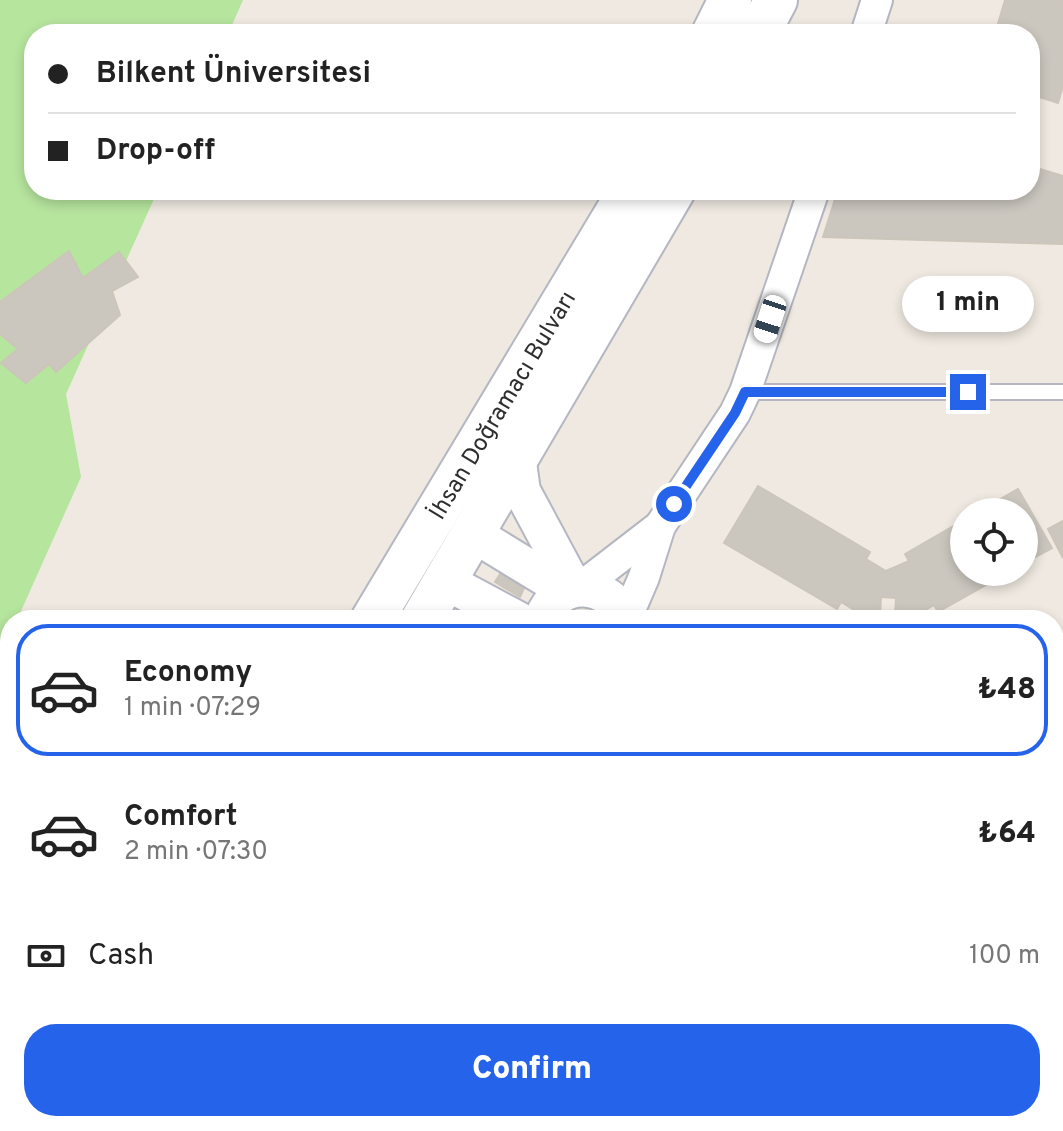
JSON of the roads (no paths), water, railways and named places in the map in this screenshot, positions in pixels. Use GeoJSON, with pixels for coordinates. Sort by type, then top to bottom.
{"type":"FeatureCollection","features":[{"type":"Feature","properties":{"kind":"main road"},"geometry":{"type":"LineString","coordinates":[[718,24],[730,0]]}},
{"type":"Feature","properties":{"kind":"main road"},"geometry":{"type":"LineString","coordinates":[[763,24],[776,0]]}},
{"type":"Feature","properties":{"kind":"main road","name":"İhsan Doğramacı Bulvarı"},"geometry":{"type":"LineString","coordinates":[[428,610],[445,581],[455,522],[625,200]]}},
{"type":"Feature","properties":{"kind":"main road","name":"İhsan Doğramacı Bulvarı"},"geometry":{"type":"LineString","coordinates":[[378,610],[408,561],[455,522],[517,456],[668,200]]}},
{"type":"Feature","properties":{"kind":"main road"},"geometry":{"type":"LineString","coordinates":[[408,561],[445,581]]}},
{"type":"Feature","properties":{"kind":"street"},"geometry":{"type":"LineString","coordinates":[[869,24],[877,0]]}},
{"type":"Feature","properties":{"kind":"street"},"geometry":{"type":"LineString","coordinates":[[630,610],[660,526],[735,413],[745,392],[811,200]]}},
{"type":"Feature","properties":{"kind":"street"},"geometry":{"type":"LineString","coordinates":[[517,456],[522,491],[574,589]]}},
{"type":"Feature","properties":{"kind":"street"},"geometry":{"type":"LineString","coordinates":[[455,522],[574,589],[609,595],[620,610]]}},
{"type":"Feature","properties":{"kind":"street"},"geometry":{"type":"LineString","coordinates":[[548,610],[554,599],[574,589],[660,526]]}},
{"type":"Feature","properties":{"kind":"street"},"geometry":{"type":"LineString","coordinates":[[445,581],[499,610]]}},
{"type":"Feature","properties":{"kind":"lane"},"geometry":{"type":"LineString","coordinates":[[745,392],[1063,392]]}}]}
